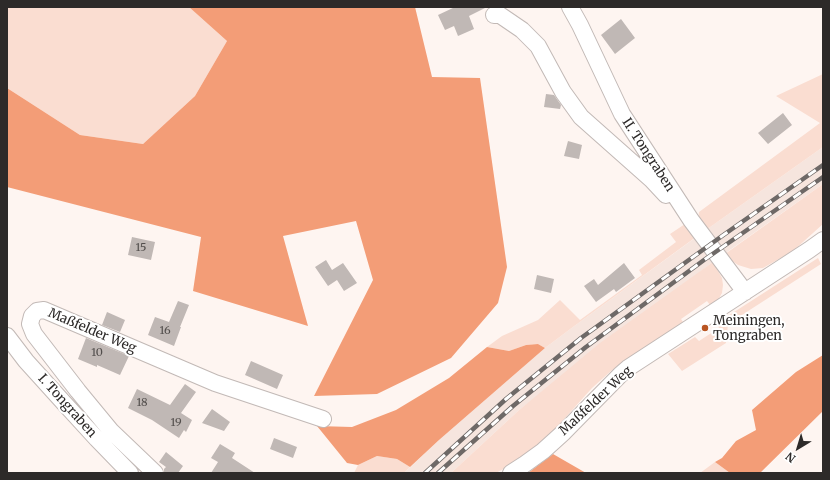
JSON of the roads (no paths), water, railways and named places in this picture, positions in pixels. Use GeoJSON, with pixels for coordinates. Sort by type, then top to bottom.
{"type":"FeatureCollection","features":[{"type":"Feature","properties":{"kind":"street","name":"II. Tongraben"},"geometry":{"type":"LineString","coordinates":[[570,7],[622,114],[691,220],[745,292]]}},
{"type":"Feature","properties":{"kind":"street"},"geometry":{"type":"LineString","coordinates":[[494,15],[500,15],[522,30],[538,46],[563,92],[581,117],[652,180],[691,220]]}},
{"type":"Feature","properties":{"kind":"street","name":"Maßfelder Weg"},"geometry":{"type":"LineString","coordinates":[[511,473],[543,451],[628,368],[823,240]]}},
{"type":"Feature","properties":{"kind":"street","name":"Maßfelder Weg"},"geometry":{"type":"LineString","coordinates":[[155,473],[111,431],[34,334],[30,324],[32,316],[37,311],[44,310],[50,312],[215,383],[323,419]]}},
{"type":"Feature","properties":{"kind":"street","name":"I. Tongraben"},"geometry":{"type":"LineString","coordinates":[[7,336],[26,361],[130,473]]}},
{"type":"Feature","properties":{"kind":"railway"},"geometry":{"type":"LineString","coordinates":[[425,473],[506,399],[581,338],[823,165]]}},
{"type":"Feature","properties":{"kind":"railway"},"geometry":{"type":"LineString","coordinates":[[438,473],[513,406],[586,347],[704,260],[823,177]]}},
{"type":"Feature","properties":{"kind":"place","name":"Meiningen, Tongraben"},"geometry":{"type":"Point","coordinates":[705,328]}}]}
